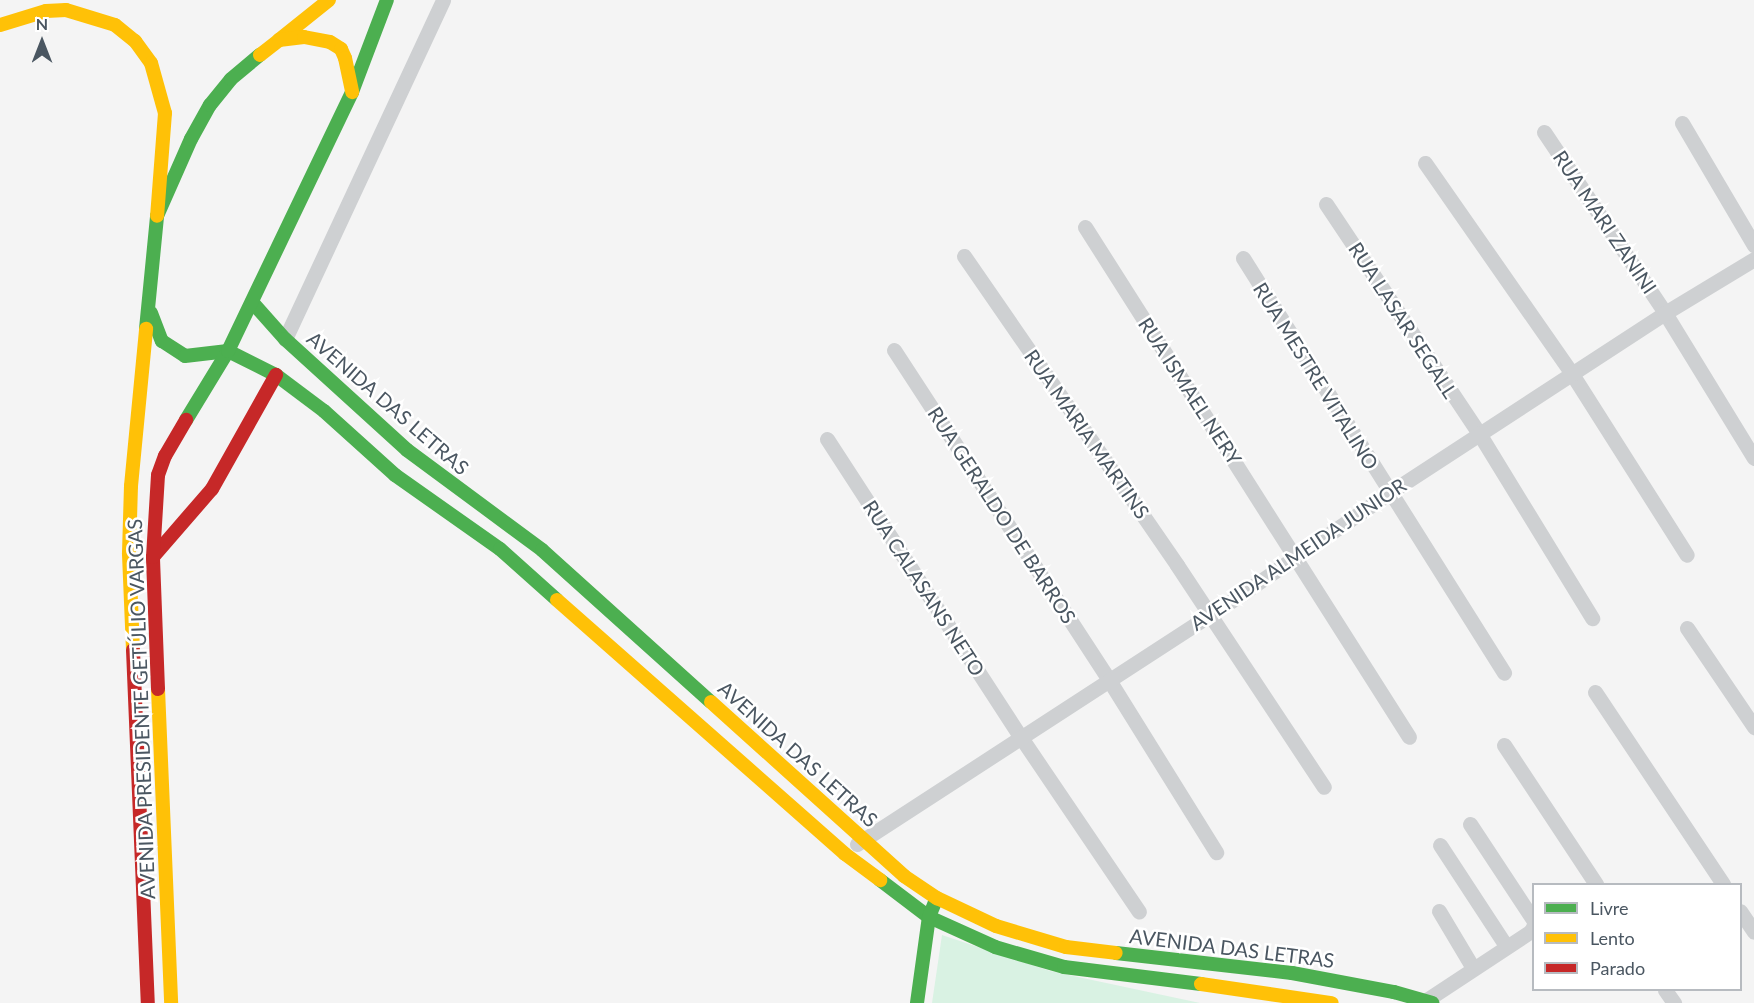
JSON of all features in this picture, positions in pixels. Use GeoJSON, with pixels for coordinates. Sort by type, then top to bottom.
{"type":"FeatureCollection","features":[{"type":"Feature","properties":{"kind":"main road"},"geometry":{"type":"LineString","coordinates":[[156,216],[191,139],[210,105],[231,79],[329,0]]}},
{"type":"Feature","properties":{"kind":"main road","name":"AVENIDA PRESIDENTE GETÚLIO VARGAS"},"geometry":{"type":"LineString","coordinates":[[171,1003],[153,556],[157,486],[165,456],[228,351],[352,92],[387,0]]}},
{"type":"Feature","properties":{"kind":"main road","name":"AVENIDA PRESIDENTE GETÚLIO VARGAS"},"geometry":{"type":"LineString","coordinates":[[0,25],[46,10],[66,10],[89,15],[115,25],[135,41],[151,63],[160,88],[165,113],[131,486],[129,553],[148,1003]]}},
{"type":"Feature","properties":{"kind":"main road"},"geometry":{"type":"LineString","coordinates":[[279,40],[304,37],[330,42],[341,49],[352,92]]}},
{"type":"Feature","properties":{"kind":"main road","name":"AVENIDA DAS LETRAS"},"geometry":{"type":"LineString","coordinates":[[252,302],[285,339],[407,450],[542,550],[863,840],[909,880],[937,898],[996,926],[1066,946],[1231,964],[1314,977],[1428,1002]]}},
{"type":"Feature","properties":{"kind":"main road"},"geometry":{"type":"LineString","coordinates":[[149,308],[162,341],[185,356],[228,351]]}},
{"type":"Feature","properties":{"kind":"main road","name":"AVENIDA DAS LETRAS"},"geometry":{"type":"LineString","coordinates":[[228,351],[276,375],[324,411],[395,475],[500,549],[538,580],[845,854],[929,917],[995,947],[1087,972],[1269,992],[1332,1003]]}},
{"type":"Feature","properties":{"kind":"main road"},"geometry":{"type":"LineString","coordinates":[[153,556],[206,497],[276,375]]}},
{"type":"Feature","properties":{"kind":"main road"},"geometry":{"type":"LineString","coordinates":[[137,739],[159,739]]}},
{"type":"Feature","properties":{"kind":"main road"},"geometry":{"type":"LineString","coordinates":[[917,1003],[929,917],[937,898]]}},
{"type":"Feature","properties":{"kind":"main road"},"geometry":{"type":"LineString","coordinates":[[1231,964],[1231,1003]]}},
{"type":"Feature","properties":{"kind":"main road"},"geometry":{"type":"LineString","coordinates":[[1250,1003],[1269,992]]}},
{"type":"Feature","properties":{"kind":"street"},"geometry":{"type":"LineString","coordinates":[[285,339],[443,0]]}},
{"type":"Feature","properties":{"kind":"street"},"geometry":{"type":"LineString","coordinates":[[1682,123],[1754,245]]}},
{"type":"Feature","properties":{"kind":"street","name":"RUA MARI ZANINI"},"geometry":{"type":"LineString","coordinates":[[1544,132],[1665,313],[1754,458]]}},
{"type":"Feature","properties":{"kind":"street"},"geometry":{"type":"LineString","coordinates":[[1425,163],[1572,374],[1687,555]]}},
{"type":"Feature","properties":{"kind":"street","name":"RUA LASAR SEGALL"},"geometry":{"type":"LineString","coordinates":[[1326,204],[1480,435],[1593,618]]}},
{"type":"Feature","properties":{"kind":"street","name":"RUA ISMAEL NERY"},"geometry":{"type":"LineString","coordinates":[[1085,227],[1409,737]]}},
{"type":"Feature","properties":{"kind":"street","name":"RUA MARIA MARTINS"},"geometry":{"type":"LineString","coordinates":[[964,256],[1177,565],[1324,787]]}},
{"type":"Feature","properties":{"kind":"street","name":"RUA MESTRE VITALINO"},"geometry":{"type":"LineString","coordinates":[[1243,258],[1504,673]]}},
{"type":"Feature","properties":{"kind":"street","name":"AVENIDA ALMEIDA JUNIOR"},"geometry":{"type":"LineString","coordinates":[[845,854],[1389,493],[1665,313],[1754,259]]}},
{"type":"Feature","properties":{"kind":"street","name":"RUA GERALDO DE BARROS"},"geometry":{"type":"LineString","coordinates":[[894,350],[1109,680],[1216,852]]}},
{"type":"Feature","properties":{"kind":"street","name":"RUA CALASANS NETO"},"geometry":{"type":"LineString","coordinates":[[827,439],[1020,736],[1139,912]]}},
{"type":"Feature","properties":{"kind":"street"},"geometry":{"type":"LineString","coordinates":[[1687,628],[1754,727]]}},
{"type":"Feature","properties":{"kind":"street"},"geometry":{"type":"LineString","coordinates":[[1594,692],[1722,883]]}},
{"type":"Feature","properties":{"kind":"street"},"geometry":{"type":"LineString","coordinates":[[1504,745],[1595,883]]}},
{"type":"Feature","properties":{"kind":"street"},"geometry":{"type":"LineString","coordinates":[[1470,824],[1532,921]]}},
{"type":"Feature","properties":{"kind":"street"},"geometry":{"type":"LineString","coordinates":[[1440,845],[1506,946]]}},
{"type":"Feature","properties":{"kind":"street"},"geometry":{"type":"LineString","coordinates":[[1439,910],[1473,968]]}},
{"type":"Feature","properties":{"kind":"street"},"geometry":{"type":"LineString","coordinates":[[1742,914],[1754,932]]}},
{"type":"Feature","properties":{"kind":"street"},"geometry":{"type":"LineString","coordinates":[[1428,1002],[1473,968],[1531,930],[1532,926]]}},
{"type":"Feature","properties":{"kind":"green space"},"geometry":{"type":"Polygon","coordinates":[[[942,935],[1050,971],[1200,1003],[932,1003],[942,935]]]}},
{"type":"Feature","properties":{"kind":"traffic: fast"},"geometry":{"type":"LineString","coordinates":[[186,420],[228,351],[352,92],[387,0]]}},
{"type":"Feature","properties":{"kind":"traffic: fast"},"geometry":{"type":"LineString","coordinates":[[146,329],[157,216],[191,139],[210,105],[231,79],[260,55]]}},
{"type":"Feature","properties":{"kind":"traffic: fast"},"geometry":{"type":"LineString","coordinates":[[252,302],[285,339],[407,450],[542,550],[711,702]]}},
{"type":"Feature","properties":{"kind":"traffic: fast"},"geometry":{"type":"LineString","coordinates":[[151,313],[162,341],[185,356],[228,351]]}},
{"type":"Feature","properties":{"kind":"traffic: fast"},"geometry":{"type":"LineString","coordinates":[[228,351],[276,375],[324,411],[395,475],[500,549],[557,600]]}},
{"type":"Feature","properties":{"kind":"traffic: fast"},"geometry":{"type":"LineString","coordinates":[[880,880],[929,917],[995,947],[1064,967],[1201,984]]}},
{"type":"Feature","properties":{"kind":"traffic: fast"},"geometry":{"type":"LineString","coordinates":[[917,1003],[929,917],[935,902]]}},
{"type":"Feature","properties":{"kind":"traffic: fast"},"geometry":{"type":"LineString","coordinates":[[1116,953],[1292,973],[1394,992],[1432,1003]]}},
{"type":"Feature","properties":{"kind":"traffic: slow"},"geometry":{"type":"LineString","coordinates":[[279,40],[329,0]]}},
{"type":"Feature","properties":{"kind":"traffic: slow"},"geometry":{"type":"LineString","coordinates":[[0,25],[46,11],[66,10],[115,25],[135,41],[151,63],[165,113],[157,216]]}},
{"type":"Feature","properties":{"kind":"traffic: slow"},"geometry":{"type":"LineString","coordinates":[[260,55],[279,40],[304,37],[330,42],[341,49],[345,58],[352,92]]}},
{"type":"Feature","properties":{"kind":"traffic: slow"},"geometry":{"type":"LineString","coordinates":[[133,650],[129,553],[131,486],[146,329]]}},
{"type":"Feature","properties":{"kind":"traffic: slow"},"geometry":{"type":"LineString","coordinates":[[557,600],[845,854],[880,880]]}},
{"type":"Feature","properties":{"kind":"traffic: slow"},"geometry":{"type":"LineString","coordinates":[[158,689],[171,1003]]}},
{"type":"Feature","properties":{"kind":"traffic: slow"},"geometry":{"type":"LineString","coordinates":[[711,702],[904,876],[937,898],[996,926],[1066,947],[1116,953]]}},
{"type":"Feature","properties":{"kind":"traffic: slow"},"geometry":{"type":"LineString","coordinates":[[1201,984],[1332,1003]]}},
{"type":"Feature","properties":{"kind":"traffic: jam"},"geometry":{"type":"LineString","coordinates":[[153,557],[212,489],[276,375]]}},
{"type":"Feature","properties":{"kind":"traffic: jam"},"geometry":{"type":"LineString","coordinates":[[158,689],[153,557],[158,475],[165,456],[186,420]]}},
{"type":"Feature","properties":{"kind":"traffic: jam"},"geometry":{"type":"LineString","coordinates":[[133,650],[148,1003]]}}]}
